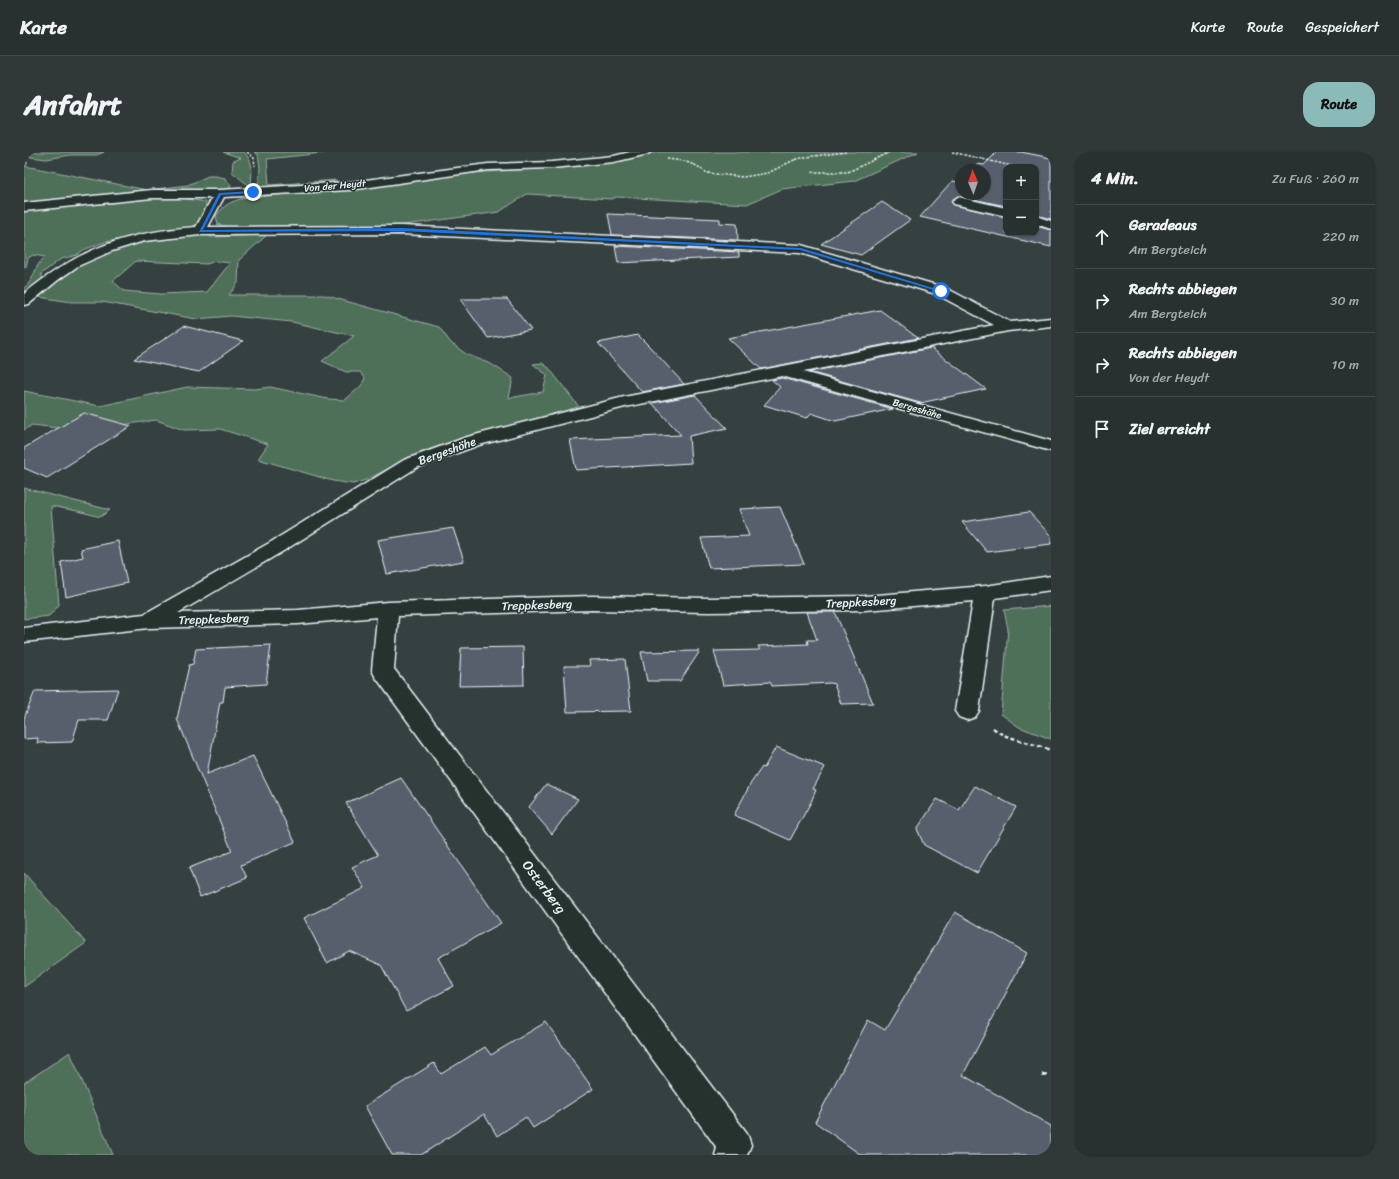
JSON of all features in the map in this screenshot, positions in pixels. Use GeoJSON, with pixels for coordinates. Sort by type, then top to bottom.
{"type":"FeatureCollection","features":[{"type":"Feature","properties":{"kind":"street","name":"Von der Heydt"},"geometry":{"type":"LineString","coordinates":[[24,207],[152,194],[220,194],[350,186],[488,168],[552,165],[614,159],[640,153]]}},
{"type":"Feature","properties":{"kind":"street"},"geometry":{"type":"LineString","coordinates":[[200,231],[220,194]]}},
{"type":"Feature","properties":{"kind":"street"},"geometry":{"type":"LineString","coordinates":[[958,201],[1003,211]]}},
{"type":"Feature","properties":{"kind":"street"},"geometry":{"type":"LineString","coordinates":[[1039,221],[1051,225]]}},
{"type":"Feature","properties":{"kind":"street"},"geometry":{"type":"LineString","coordinates":[[24,301],[57,274],[93,253],[120,243],[150,236],[200,231],[402,230],[801,249],[941,291],[1008,328]]}},
{"type":"Feature","properties":{"kind":"street","name":"Bergeshöhe"},"geometry":{"type":"LineString","coordinates":[[149,621],[278,546],[410,464],[473,441],[624,402],[1008,328],[1051,322]]}},
{"type":"Feature","properties":{"kind":"street","name":"Bergeshöhe"},"geometry":{"type":"LineString","coordinates":[[782,371],[1051,446]]}},
{"type":"Feature","properties":{"kind":"street","name":"Treppkesberg"},"geometry":{"type":"LineString","coordinates":[[24,635],[149,621],[298,616],[388,609],[592,603],[716,605],[843,603],[985,593],[1051,583]]}},
{"type":"Feature","properties":{"kind":"street"},"geometry":{"type":"LineString","coordinates":[[967,711],[985,593]]}},
{"type":"Feature","properties":{"kind":"street","name":"Osterberg"},"geometry":{"type":"LineString","coordinates":[[388,609],[383,670],[735,1145],[731,1155]]}},
{"type":"Feature","properties":{"kind":"path"},"geometry":{"type":"LineString","coordinates":[[640,153],[684,161],[697,166],[707,173],[743,177],[768,173],[794,160],[805,157],[847,152]]}},
{"type":"Feature","properties":{"kind":"path"},"geometry":{"type":"LineString","coordinates":[[812,172],[848,172],[878,159],[888,153],[887,152]]}},
{"type":"Feature","properties":{"kind":"path"},"geometry":{"type":"LineString","coordinates":[[952,152],[1003,164]]}},
{"type":"Feature","properties":{"kind":"path"},"geometry":{"type":"LineString","coordinates":[[967,711],[1003,735],[1051,750]]}},
{"type":"Feature","properties":{"kind":"path"},"geometry":{"type":"LineString","coordinates":[[1042,1075],[1051,1075]]}},
{"type":"Feature","properties":{"kind":"green space"},"geometry":{"type":"Polygon","coordinates":[[[24,152],[104,152],[97,155],[71,155],[46,159],[24,156],[24,152]]]}},
{"type":"Feature","properties":{"kind":"green space"},"geometry":{"type":"Polygon","coordinates":[[[223,152],[244,152],[251,163],[251,184],[248,185],[232,172],[233,161],[241,158],[223,152]]]}},
{"type":"Feature","properties":{"kind":"green space"},"geometry":{"type":"Polygon","coordinates":[[[254,152],[332,152],[267,159],[269,185],[336,180],[336,183],[258,188],[260,168],[258,154],[254,152]]]}},
{"type":"Feature","properties":{"kind":"green space"},"geometry":{"type":"Polygon","coordinates":[[[659,152],[918,152],[854,181],[782,189],[747,204],[527,194],[499,212],[397,226],[231,228],[218,224],[216,216],[228,204],[245,198],[344,189],[473,173],[600,164],[659,152]]]}},
{"type":"Feature","properties":{"kind":"green space"},"geometry":{"type":"Polygon","coordinates":[[[24,161],[28,163],[25,166],[147,190],[188,185],[208,176],[225,178],[231,185],[230,188],[220,190],[24,204],[24,161]]]}},
{"type":"Feature","properties":{"kind":"green space"},"geometry":{"type":"Polygon","coordinates":[[[161,195],[206,202],[203,217],[192,227],[105,242],[83,250],[77,255],[61,259],[41,274],[43,279],[24,295],[24,288],[28,285],[41,260],[45,257],[33,255],[28,258],[26,267],[24,268],[24,210],[161,195]]]}},
{"type":"Feature","properties":{"kind":"green space"},"geometry":{"type":"Polygon","coordinates":[[[208,233],[210,237],[267,235],[239,260],[238,283],[229,295],[324,295],[439,327],[451,343],[466,354],[491,364],[513,378],[509,398],[543,392],[547,375],[533,364],[542,363],[549,368],[579,407],[454,441],[417,454],[366,480],[353,484],[333,481],[258,459],[268,444],[220,429],[184,430],[156,420],[82,431],[32,425],[24,430],[24,391],[100,406],[187,387],[255,389],[270,387],[328,399],[345,400],[361,386],[365,378],[360,372],[346,372],[322,361],[354,336],[292,322],[231,316],[196,319],[102,302],[71,302],[39,297],[59,280],[79,267],[118,249],[159,240],[208,233]],[[136,261],[113,281],[124,291],[161,294],[207,292],[230,263],[215,261],[207,264],[136,261]]]}},
{"type":"Feature","properties":{"kind":"green space"},"geometry":{"type":"Polygon","coordinates":[[[24,488],[110,510],[100,517],[51,506],[59,605],[49,616],[24,619],[24,488]]]}},
{"type":"Feature","properties":{"kind":"green space"},"geometry":{"type":"Polygon","coordinates":[[[1051,606],[1051,739],[1019,727],[1001,714],[1008,629],[1004,610],[1051,606]]]}},
{"type":"Feature","properties":{"kind":"green space"},"geometry":{"type":"Polygon","coordinates":[[[24,873],[86,943],[24,987],[24,873]]]}},
{"type":"Feature","properties":{"kind":"green space"},"geometry":{"type":"Polygon","coordinates":[[[70,1052],[113,1155],[24,1155],[24,1083],[70,1052]]]}},
{"type":"Feature","properties":{"kind":"building"},"geometry":{"type":"Polygon","coordinates":[[[997,152],[1021,152],[1051,158],[1051,219],[1039,216],[1039,164],[1003,164],[1003,205],[977,200],[991,200],[991,164],[985,164],[997,152]]]}},
{"type":"Feature","properties":{"kind":"building"},"geometry":{"type":"Polygon","coordinates":[[[952,181],[955,182],[955,199],[951,202],[954,205],[1003,216],[1003,236],[1039,236],[1039,227],[1051,230],[1051,247],[920,217],[952,181]]]}},
{"type":"Feature","properties":{"kind":"building"},"geometry":{"type":"Polygon","coordinates":[[[882,202],[910,220],[861,255],[821,244],[882,202]]]}},
{"type":"Feature","properties":{"kind":"building"},"geometry":{"type":"Polygon","coordinates":[[[608,214],[720,219],[720,223],[737,224],[738,240],[612,235],[608,214]]]}},
{"type":"Feature","properties":{"kind":"building"},"geometry":{"type":"Polygon","coordinates":[[[615,246],[739,252],[739,257],[618,263],[615,246]]]}},
{"type":"Feature","properties":{"kind":"building"},"geometry":{"type":"Polygon","coordinates":[[[460,299],[507,299],[531,330],[488,338],[460,299]]]}},
{"type":"Feature","properties":{"kind":"building"},"geometry":{"type":"Polygon","coordinates":[[[880,310],[918,338],[761,369],[728,338],[880,310]]]}},
{"type":"Feature","properties":{"kind":"building"},"geometry":{"type":"Polygon","coordinates":[[[184,326],[243,341],[199,372],[134,359],[184,326]]]}},
{"type":"Feature","properties":{"kind":"building"},"geometry":{"type":"Polygon","coordinates":[[[638,335],[684,384],[642,392],[598,343],[638,335]]]}},
{"type":"Feature","properties":{"kind":"building"},"geometry":{"type":"Polygon","coordinates":[[[931,348],[986,389],[920,403],[809,372],[931,348]]]}},
{"type":"Feature","properties":{"kind":"building"},"geometry":{"type":"Polygon","coordinates":[[[782,378],[893,409],[835,421],[811,413],[807,418],[764,405],[780,387],[772,380],[782,378]]]}},
{"type":"Feature","properties":{"kind":"building"},"geometry":{"type":"Polygon","coordinates":[[[695,395],[727,428],[689,436],[691,463],[576,470],[570,440],[681,435],[652,403],[695,395]]]}},
{"type":"Feature","properties":{"kind":"building"},"geometry":{"type":"Polygon","coordinates":[[[84,413],[131,426],[47,478],[24,468],[24,448],[84,413]]]}},
{"type":"Feature","properties":{"kind":"building"},"geometry":{"type":"Polygon","coordinates":[[[780,507],[804,564],[709,568],[701,538],[749,536],[739,509],[780,507]]]}},
{"type":"Feature","properties":{"kind":"building"},"geometry":{"type":"Polygon","coordinates":[[[1029,512],[1051,536],[1051,544],[987,552],[962,522],[1029,512]]]}},
{"type":"Feature","properties":{"kind":"building"},"geometry":{"type":"Polygon","coordinates":[[[453,528],[464,561],[387,574],[378,540],[453,528]]]}},
{"type":"Feature","properties":{"kind":"building"},"geometry":{"type":"Polygon","coordinates":[[[118,541],[127,583],[66,597],[61,562],[83,557],[81,549],[118,541]]]}},
{"type":"Feature","properties":{"kind":"building"},"geometry":{"type":"Polygon","coordinates":[[[807,612],[835,612],[873,703],[841,704],[834,684],[831,683],[772,686],[770,682],[723,685],[714,651],[760,650],[758,646],[808,644],[807,640],[817,640],[807,612]]]}},
{"type":"Feature","properties":{"kind":"building"},"geometry":{"type":"Polygon","coordinates":[[[271,645],[266,684],[225,687],[223,702],[220,702],[207,774],[253,756],[295,842],[241,865],[247,878],[200,897],[189,868],[232,851],[177,719],[189,665],[193,664],[196,649],[271,645]]]}},
{"type":"Feature","properties":{"kind":"building"},"geometry":{"type":"Polygon","coordinates":[[[523,647],[524,685],[459,686],[461,648],[523,647]]]}},
{"type":"Feature","properties":{"kind":"building"},"geometry":{"type":"Polygon","coordinates":[[[700,651],[680,681],[647,681],[641,652],[700,651]]]}},
{"type":"Feature","properties":{"kind":"building"},"geometry":{"type":"Polygon","coordinates":[[[625,659],[631,711],[567,712],[564,666],[590,666],[589,660],[625,659]]]}},
{"type":"Feature","properties":{"kind":"building"},"geometry":{"type":"Polygon","coordinates":[[[118,689],[108,720],[79,720],[72,742],[37,743],[38,738],[24,739],[24,718],[35,691],[118,689]]]}},
{"type":"Feature","properties":{"kind":"building"},"geometry":{"type":"Polygon","coordinates":[[[776,747],[825,767],[813,789],[816,790],[811,802],[790,840],[734,815],[751,783],[762,767],[764,768],[776,747]]]}},
{"type":"Feature","properties":{"kind":"building"},"geometry":{"type":"Polygon","coordinates":[[[401,778],[501,923],[438,958],[454,986],[406,1011],[381,965],[349,951],[327,963],[304,918],[365,888],[352,867],[378,855],[346,803],[401,778]]]}},
{"type":"Feature","properties":{"kind":"building"},"geometry":{"type":"Polygon","coordinates":[[[546,784],[578,799],[552,834],[529,807],[546,784]]]}},
{"type":"Feature","properties":{"kind":"building"},"geometry":{"type":"Polygon","coordinates":[[[975,786],[1016,807],[977,873],[924,845],[917,829],[937,799],[959,810],[975,786]]]}},
{"type":"Feature","properties":{"kind":"building"},"geometry":{"type":"Polygon","coordinates":[[[955,912],[1027,953],[963,1075],[1051,1126],[1051,1155],[861,1155],[815,1122],[868,1020],[885,1030],[955,912]]]}},
{"type":"Feature","properties":{"kind":"building"},"geometry":{"type":"Polygon","coordinates":[[[546,1022],[593,1089],[533,1128],[526,1117],[497,1136],[484,1114],[421,1155],[392,1155],[365,1106],[434,1063],[441,1074],[485,1047],[491,1055],[546,1022]]]}},
{"type":"Feature","properties":{"kind":"route"},"geometry":{"type":"LineString","coordinates":[[253,192],[220,194],[200,231],[402,230],[506,233],[801,249],[941,291]]}}]}
